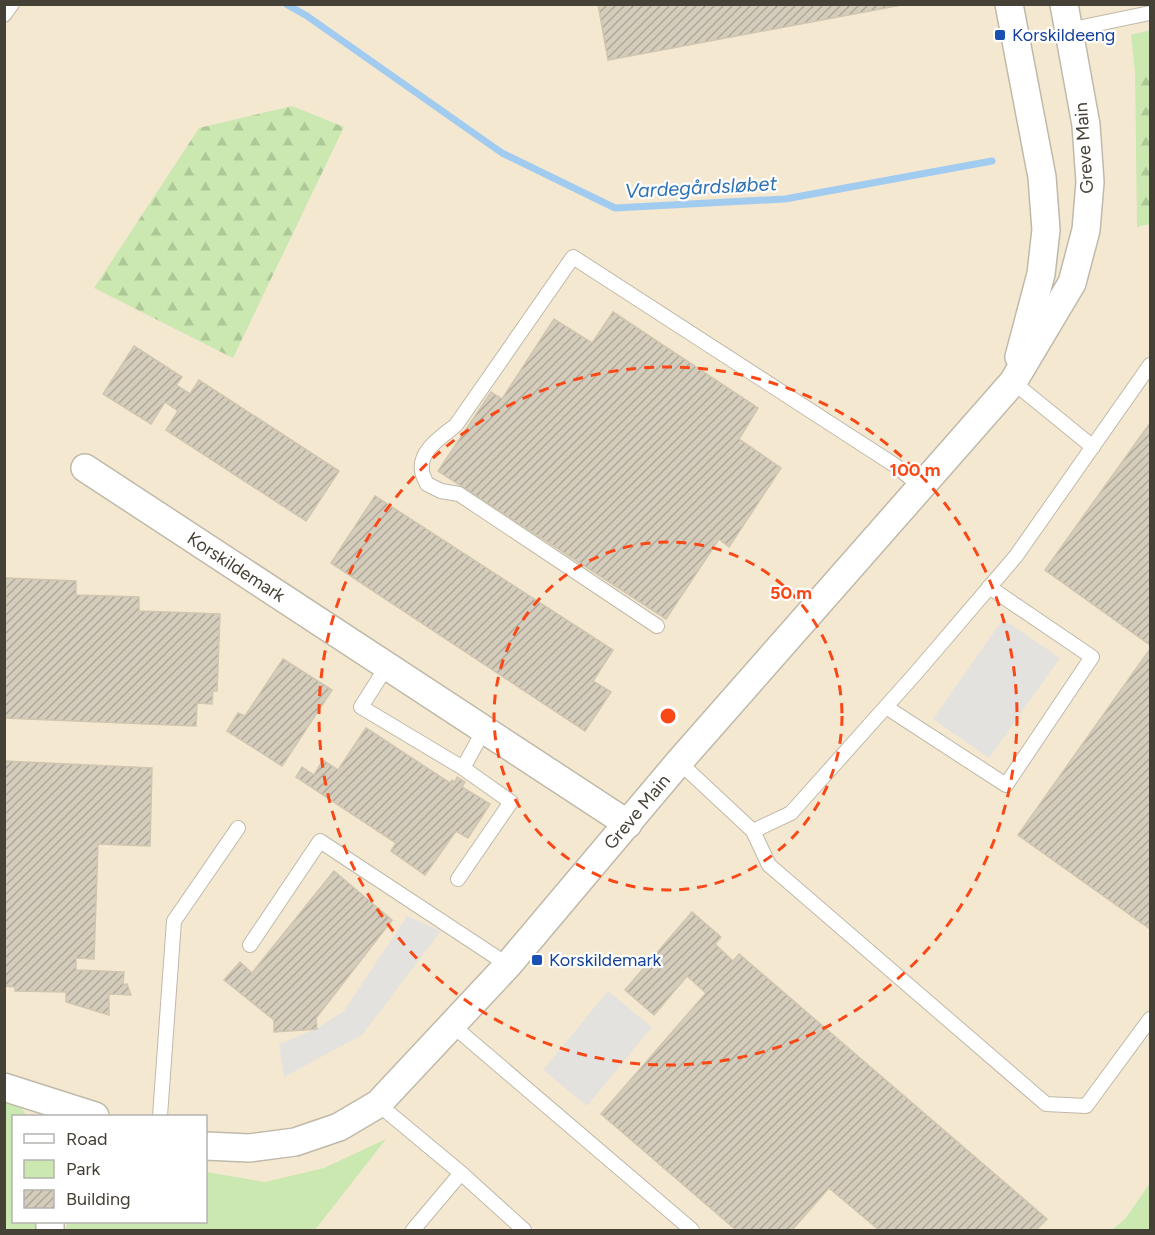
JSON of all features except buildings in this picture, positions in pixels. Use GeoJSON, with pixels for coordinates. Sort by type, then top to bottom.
{"type":"FeatureCollection","features":[{"type":"Feature","properties":{"kind":"street","name":"Greve Main"},"geometry":{"type":"LineString","coordinates":[[1010,4],[1042,177],[1046,230],[1041,274],[1023,336],[1013,382]]}},
{"type":"Feature","properties":{"kind":"street","name":"Greve Main"},"geometry":{"type":"LineString","coordinates":[[207,1146],[249,1148],[295,1142],[339,1127],[378,1104],[508,965],[679,762],[1013,382],[1072,283],[1086,230],[1090,182],[1086,125],[1066,17]]}},
{"type":"Feature","properties":{"kind":"street","name":"Korskildemark"},"geometry":{"type":"LineString","coordinates":[[85,468],[628,824]]}},
{"type":"Feature","properties":{"kind":"street"},"geometry":{"type":"LineString","coordinates":[[4,1087],[68,1112],[88,1115]]}},
{"type":"Feature","properties":{"kind":"lane"},"geometry":{"type":"LineString","coordinates":[[4,15],[12,4]]}},
{"type":"Feature","properties":{"kind":"lane"},"geometry":{"type":"LineString","coordinates":[[1066,17],[1150,13]]}},
{"type":"Feature","properties":{"kind":"lane"},"geometry":{"type":"LineString","coordinates":[[657,626],[459,494],[441,491],[427,484],[421,469],[424,456],[456,425],[573,257],[896,466],[921,487]]}},
{"type":"Feature","properties":{"kind":"lane"},"geometry":{"type":"LineString","coordinates":[[753,831],[791,813],[1016,556],[1150,365]]}},
{"type":"Feature","properties":{"kind":"lane"},"geometry":{"type":"LineString","coordinates":[[1013,382],[1093,447]]}},
{"type":"Feature","properties":{"kind":"lane"},"geometry":{"type":"LineString","coordinates":[[886,707],[1006,785],[1092,657],[989,587]]}},
{"type":"Feature","properties":{"kind":"lane"},"geometry":{"type":"LineString","coordinates":[[387,666],[361,707],[463,768],[511,802],[458,879]]}},
{"type":"Feature","properties":{"kind":"lane"},"geometry":{"type":"LineString","coordinates":[[463,768],[484,730]]}},
{"type":"Feature","properties":{"kind":"lane"},"geometry":{"type":"LineString","coordinates":[[679,762],[753,831],[769,865],[1046,1104],[1086,1106],[1150,1019]]}},
{"type":"Feature","properties":{"kind":"lane"},"geometry":{"type":"LineString","coordinates":[[159,1115],[174,921],[238,828]]}},
{"type":"Feature","properties":{"kind":"lane"},"geometry":{"type":"LineString","coordinates":[[250,945],[321,841],[508,965]]}},
{"type":"Feature","properties":{"kind":"lane"},"geometry":{"type":"LineString","coordinates":[[452,1025],[692,1230]]}},
{"type":"Feature","properties":{"kind":"lane"},"geometry":{"type":"LineString","coordinates":[[378,1104],[461,1173],[524,1230]]}},
{"type":"Feature","properties":{"kind":"lane"},"geometry":{"type":"LineString","coordinates":[[413,1230],[461,1173]]}},
{"type":"Feature","properties":{"kind":"shaded area"},"geometry":{"type":"Polygon","coordinates":[[[5,5],[1150,5],[1150,30],[1131,36],[1143,136],[1138,227],[1150,224],[1150,1183],[1125,1219],[1112,1230],[5,1230],[5,5]]]}},
{"type":"Feature","properties":{"kind":"shaded area"},"geometry":{"type":"Polygon","coordinates":[[[1003,619],[1060,658],[989,758],[933,719],[1003,619]]]}},
{"type":"Feature","properties":{"kind":"shaded area"},"geometry":{"type":"Polygon","coordinates":[[[407,916],[441,931],[362,1035],[284,1077],[279,1044],[318,1028],[344,1011],[407,916]]]}},
{"type":"Feature","properties":{"kind":"shaded area"},"geometry":{"type":"Polygon","coordinates":[[[608,991],[652,1027],[587,1106],[543,1070],[608,991]]]}},
{"type":"Feature","properties":{"kind":"green space"},"geometry":{"type":"Polygon","coordinates":[[[1150,30],[1150,70],[1135,73],[1131,35],[1150,30]]]}},
{"type":"Feature","properties":{"kind":"green space"},"geometry":{"type":"Polygon","coordinates":[[[1150,70],[1150,224],[1137,227],[1135,73],[1150,70]]]}},
{"type":"Feature","properties":{"kind":"green space"},"geometry":{"type":"Polygon","coordinates":[[[292,106],[344,127],[233,358],[94,288],[199,128],[292,106]]]}},
{"type":"Feature","properties":{"kind":"green space"},"geometry":{"type":"Polygon","coordinates":[[[4,1100],[18,1104],[26,1115],[12,1115],[12,1223],[37,1223],[37,1230],[5,1230],[4,1100]]]}},
{"type":"Feature","properties":{"kind":"green space"},"geometry":{"type":"Polygon","coordinates":[[[386,1139],[315,1230],[65,1230],[68,1223],[207,1223],[207,1172],[265,1182],[324,1168],[386,1139]]]}},
{"type":"Feature","properties":{"kind":"green space"},"geometry":{"type":"Polygon","coordinates":[[[1150,1183],[1149,1230],[1112,1230],[1125,1219],[1150,1183]]]}},
{"type":"Feature","properties":{"kind":"waterway","name":"Vardegårdsløbet"},"geometry":{"type":"LineString","coordinates":[[286,4],[307,16],[502,153],[615,208],[785,199],[992,161]]}},
{"type":"Feature","properties":{"kind":"place","name":"Korskildeeng"},"geometry":{"type":"Point","coordinates":[1000,35]}},
{"type":"Feature","properties":{"kind":"place","name":"Korskildemark"},"geometry":{"type":"Point","coordinates":[537,960]}}]}
